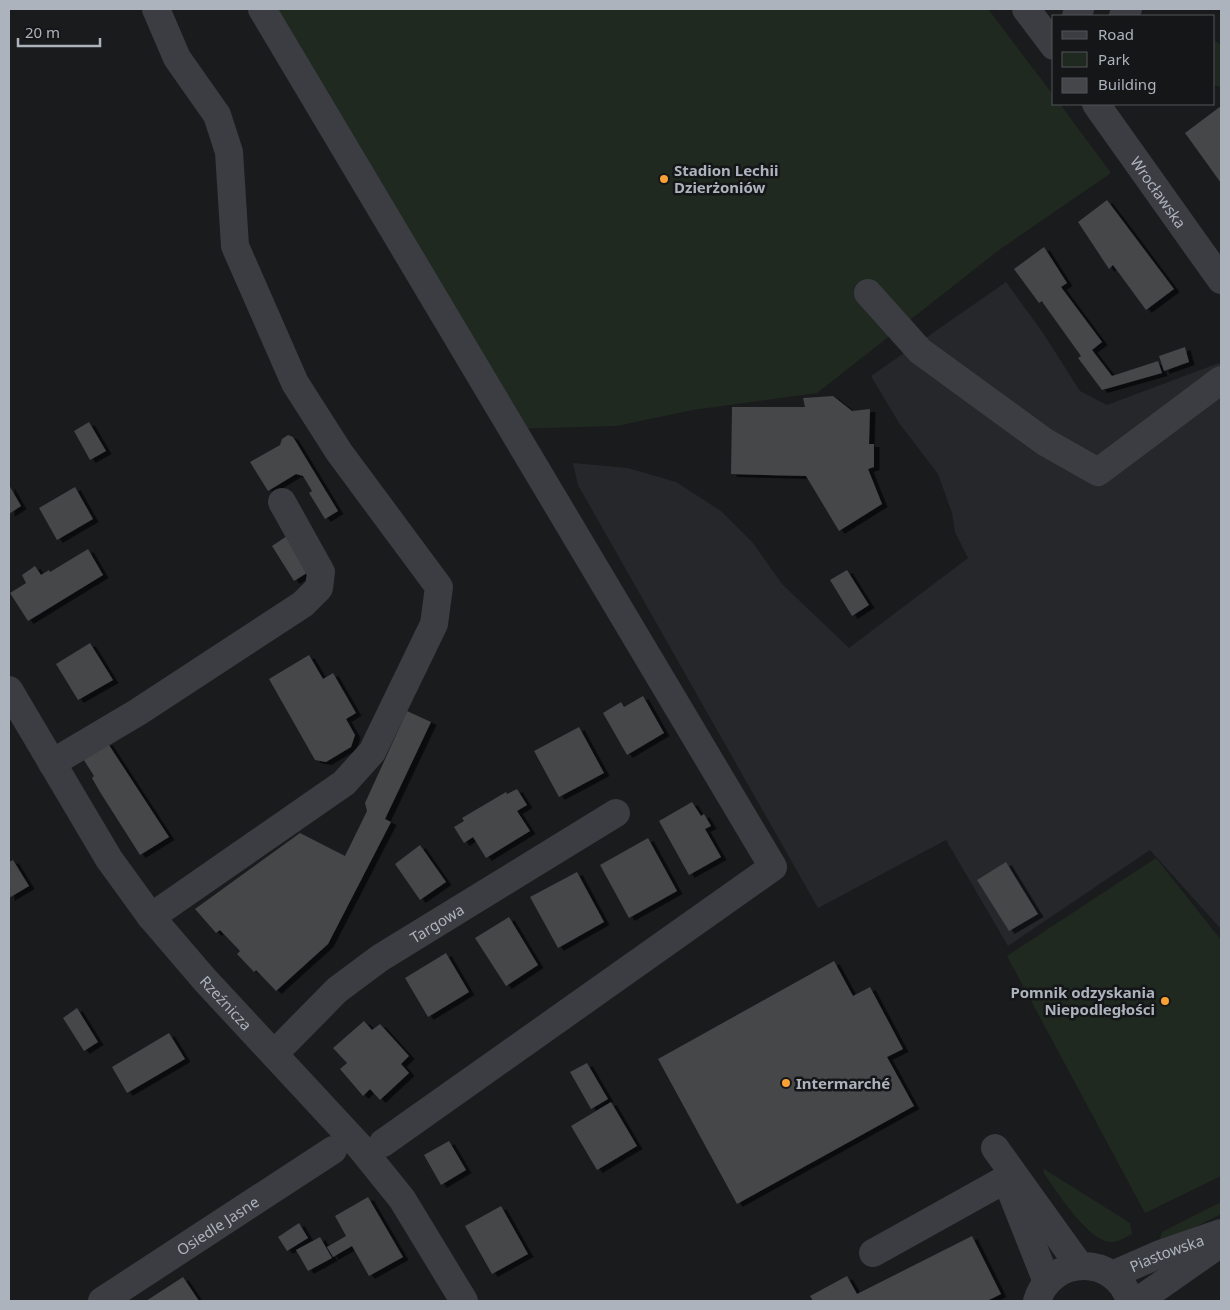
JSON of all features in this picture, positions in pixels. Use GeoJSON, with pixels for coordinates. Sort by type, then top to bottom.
{"type":"FeatureCollection","features":[{"type":"Feature","properties":{"kind":"street"},"geometry":{"type":"LineString","coordinates":[[151,917],[344,782],[372,752],[434,624],[439,587],[339,452],[295,383],[235,246],[229,152],[217,115],[178,58],[156,9]]}},
{"type":"Feature","properties":{"kind":"street"},"geometry":{"type":"LineString","coordinates":[[262,9],[773,867],[383,1143]]}},
{"type":"Feature","properties":{"kind":"street"},"geometry":{"type":"LineString","coordinates":[[1026,9],[1052,43]]}},
{"type":"Feature","properties":{"kind":"street","name":"Wrocławska"},"geometry":{"type":"LineString","coordinates":[[1097,105],[1221,280]]}},
{"type":"Feature","properties":{"kind":"street"},"geometry":{"type":"LineString","coordinates":[[868,293],[920,351],[1045,442],[1098,472],[1221,380]]}},
{"type":"Feature","properties":{"kind":"street"},"geometry":{"type":"LineString","coordinates":[[52,762],[138,712],[303,604],[319,588],[321,572],[282,502]]}},
{"type":"Feature","properties":{"kind":"street","name":"Rzeźnicza"},"geometry":{"type":"LineString","coordinates":[[9,690],[109,859],[151,917],[205,980],[360,1147],[402,1199],[464,1301]]}},
{"type":"Feature","properties":{"kind":"street","name":"Targowa"},"geometry":{"type":"LineString","coordinates":[[274,1054],[337,990],[380,958],[616,813]]}},
{"type":"Feature","properties":{"kind":"street"},"geometry":{"type":"LineString","coordinates":[[1079,1265],[995,1148],[1042,1292],[1066,1268],[1079,1265],[1096,1267],[1112,1275],[1122,1284],[1130,1301]]}},
{"type":"Feature","properties":{"kind":"street","name":"Osiedle Jasne"},"geometry":{"type":"LineString","coordinates":[[102,1301],[333,1150]]}},
{"type":"Feature","properties":{"kind":"street"},"geometry":{"type":"LineString","coordinates":[[873,1253],[1006,1179]]}},
{"type":"Feature","properties":{"kind":"street","name":"Piastowska"},"geometry":{"type":"LineString","coordinates":[[1112,1275],[1160,1254],[1221,1233]]}},
{"type":"Feature","properties":{"kind":"street","name":"Piastowska"},"geometry":{"type":"LineString","coordinates":[[1138,1301],[1221,1243]]}},
{"type":"Feature","properties":{"kind":"shaded area"},"geometry":{"type":"Polygon","coordinates":[[[1006,282],[1043,333],[1080,391],[1107,405],[1219,363],[1221,366],[1221,929],[1150,850],[1008,946],[946,840],[818,908],[578,485],[573,463],[628,468],[676,482],[721,511],[753,543],[782,584],[849,648],[968,558],[955,532],[952,513],[938,474],[899,423],[871,376],[1006,282]]]}},
{"type":"Feature","properties":{"kind":"green space","name":"Stadion Lechii Dzierżoniów"},"geometry":{"type":"Polygon","coordinates":[[[275,9],[988,9],[1052,93],[1052,105],[1061,105],[1111,173],[999,250],[817,393],[693,410],[616,426],[511,429],[275,9]]]}},
{"type":"Feature","properties":{"kind":"green space"},"geometry":{"type":"Polygon","coordinates":[[[1215,41],[1221,45],[1221,87],[1215,85],[1215,41]]]}},
{"type":"Feature","properties":{"kind":"green space"},"geometry":{"type":"Polygon","coordinates":[[[1156,858],[1221,940],[1221,1176],[1145,1213],[1007,956],[1156,858]]]}},
{"type":"Feature","properties":{"kind":"green space"},"geometry":{"type":"Polygon","coordinates":[[[1044,1169],[1130,1223],[1132,1234],[1114,1242],[1105,1241],[1095,1235],[1074,1215],[1043,1172],[1044,1169]]]}},
{"type":"Feature","properties":{"kind":"green space"},"geometry":{"type":"Polygon","coordinates":[[[1221,1202],[1221,1214],[1164,1243],[1160,1238],[1162,1232],[1221,1202]]]}},
{"type":"Feature","properties":{"kind":"building"},"geometry":{"type":"Polygon","coordinates":[[[1221,106],[1221,183],[1185,133],[1221,106]]]}},
{"type":"Feature","properties":{"kind":"building"},"geometry":{"type":"Polygon","coordinates":[[[1107,200],[1174,289],[1146,310],[1113,265],[1109,269],[1078,222],[1107,200]]]}},
{"type":"Feature","properties":{"kind":"building"},"geometry":{"type":"Polygon","coordinates":[[[1044,247],[1067,283],[1061,287],[1102,342],[1092,350],[1112,376],[1158,361],[1162,373],[1102,390],[1078,358],[1081,356],[1042,301],[1039,303],[1014,269],[1044,247]]]}},
{"type":"Feature","properties":{"kind":"building"},"geometry":{"type":"Polygon","coordinates":[[[1185,347],[1189,362],[1164,371],[1159,356],[1185,347]]]}},
{"type":"Feature","properties":{"kind":"building"},"geometry":{"type":"Polygon","coordinates":[[[833,396],[852,411],[870,409],[869,444],[874,444],[874,467],[868,469],[882,504],[839,531],[806,476],[731,474],[732,407],[805,407],[803,398],[833,396]]]}},
{"type":"Feature","properties":{"kind":"building"},"geometry":{"type":"Polygon","coordinates":[[[89,422],[106,451],[90,460],[74,431],[89,422]]]}},
{"type":"Feature","properties":{"kind":"building"},"geometry":{"type":"Polygon","coordinates":[[[288,435],[293,437],[338,511],[325,519],[309,493],[312,491],[303,476],[296,474],[268,491],[250,462],[280,445],[282,439],[288,435]]]}},
{"type":"Feature","properties":{"kind":"building"},"geometry":{"type":"Polygon","coordinates":[[[9,485],[21,506],[9,514],[9,485]]]}},
{"type":"Feature","properties":{"kind":"building"},"geometry":{"type":"Polygon","coordinates":[[[75,487],[93,519],[57,540],[39,508],[75,487]]]}},
{"type":"Feature","properties":{"kind":"building"},"geometry":{"type":"Polygon","coordinates":[[[287,536],[310,571],[294,581],[272,546],[287,536]]]}},
{"type":"Feature","properties":{"kind":"building"},"geometry":{"type":"Polygon","coordinates":[[[88,549],[103,575],[28,621],[10,593],[26,583],[22,575],[35,566],[41,575],[49,570],[50,572],[88,549]]]}},
{"type":"Feature","properties":{"kind":"building"},"geometry":{"type":"Polygon","coordinates":[[[847,570],[869,605],[852,616],[830,580],[847,570]]]}},
{"type":"Feature","properties":{"kind":"building"},"geometry":{"type":"Polygon","coordinates":[[[90,643],[113,680],[78,700],[56,664],[90,643]]]}},
{"type":"Feature","properties":{"kind":"building"},"geometry":{"type":"Polygon","coordinates":[[[309,655],[323,679],[333,673],[356,713],[346,719],[355,735],[351,747],[326,762],[315,760],[269,679],[309,655]]]}},
{"type":"Feature","properties":{"kind":"building"},"geometry":{"type":"Polygon","coordinates":[[[643,696],[664,733],[627,755],[603,713],[621,702],[624,707],[643,696]]]}},
{"type":"Feature","properties":{"kind":"building"},"geometry":{"type":"Polygon","coordinates":[[[407,711],[431,722],[385,819],[391,822],[328,944],[276,991],[237,954],[240,951],[220,930],[216,933],[195,909],[300,833],[345,856],[367,811],[365,803],[407,711]]]}},
{"type":"Feature","properties":{"kind":"building"},"geometry":{"type":"Polygon","coordinates":[[[579,727],[604,773],[559,797],[534,751],[579,727]]]}},
{"type":"Feature","properties":{"kind":"building"},"geometry":{"type":"Polygon","coordinates":[[[107,742],[169,837],[140,855],[100,792],[92,778],[94,776],[82,757],[107,742]]]}},
{"type":"Feature","properties":{"kind":"building"},"geometry":{"type":"Polygon","coordinates":[[[517,789],[527,805],[517,811],[530,831],[486,858],[473,837],[464,843],[454,827],[464,821],[462,818],[506,792],[507,794],[517,789]]]}},
{"type":"Feature","properties":{"kind":"building"},"geometry":{"type":"Polygon","coordinates":[[[692,802],[701,816],[704,814],[711,826],[705,829],[721,857],[689,875],[659,821],[692,802]]]}},
{"type":"Feature","properties":{"kind":"building"},"geometry":{"type":"Polygon","coordinates":[[[648,838],[677,891],[629,918],[600,865],[648,838]]]}},
{"type":"Feature","properties":{"kind":"building"},"geometry":{"type":"Polygon","coordinates":[[[420,845],[446,882],[420,900],[395,864],[420,845]]]}},
{"type":"Feature","properties":{"kind":"building"},"geometry":{"type":"Polygon","coordinates":[[[13,860],[29,886],[9,898],[9,862],[13,860]]]}},
{"type":"Feature","properties":{"kind":"building"},"geometry":{"type":"Polygon","coordinates":[[[1006,862],[1038,914],[1009,931],[977,880],[1006,862]]]}},
{"type":"Feature","properties":{"kind":"building"},"geometry":{"type":"Polygon","coordinates":[[[577,872],[604,922],[558,948],[530,897],[577,872]]]}},
{"type":"Feature","properties":{"kind":"building"},"geometry":{"type":"Polygon","coordinates":[[[509,917],[538,965],[506,986],[475,938],[509,917]]]}},
{"type":"Feature","properties":{"kind":"building"},"geometry":{"type":"Polygon","coordinates":[[[446,953],[469,992],[428,1017],[405,978],[446,953]]]}},
{"type":"Feature","properties":{"kind":"building","name":"Intermarché"},"geometry":{"type":"Polygon","coordinates":[[[834,961],[853,996],[870,987],[903,1049],[887,1057],[914,1106],[737,1204],[658,1059],[834,961]]]}},
{"type":"Feature","properties":{"kind":"building"},"geometry":{"type":"Polygon","coordinates":[[[77,1008],[98,1042],[84,1051],[63,1018],[77,1008]]]}},
{"type":"Feature","properties":{"kind":"building"},"geometry":{"type":"Polygon","coordinates":[[[364,1021],[372,1030],[380,1024],[409,1056],[401,1064],[409,1073],[380,1100],[370,1089],[363,1096],[340,1069],[347,1063],[333,1048],[364,1021]]]}},
{"type":"Feature","properties":{"kind":"building"},"geometry":{"type":"Polygon","coordinates":[[[169,1033],[185,1059],[127,1093],[112,1067],[169,1033]]]}},
{"type":"Feature","properties":{"kind":"building"},"geometry":{"type":"Polygon","coordinates":[[[587,1063],[608,1099],[591,1109],[570,1072],[587,1063]]]}},
{"type":"Feature","properties":{"kind":"building"},"geometry":{"type":"Polygon","coordinates":[[[611,1102],[637,1146],[597,1170],[571,1126],[611,1102]]]}},
{"type":"Feature","properties":{"kind":"building"},"geometry":{"type":"Polygon","coordinates":[[[449,1141],[466,1170],[441,1185],[424,1155],[449,1141]]]}},
{"type":"Feature","properties":{"kind":"building"},"geometry":{"type":"Polygon","coordinates":[[[368,1197],[403,1257],[369,1276],[352,1246],[333,1257],[327,1247],[346,1236],[335,1216],[368,1197]]]}},
{"type":"Feature","properties":{"kind":"building"},"geometry":{"type":"Polygon","coordinates":[[[501,1206],[528,1254],[492,1274],[465,1226],[501,1206]]]}},
{"type":"Feature","properties":{"kind":"building"},"geometry":{"type":"Polygon","coordinates":[[[299,1223],[308,1238],[287,1251],[278,1237],[299,1223]]]}},
{"type":"Feature","properties":{"kind":"building"},"geometry":{"type":"Polygon","coordinates":[[[972,1236],[1001,1294],[987,1301],[813,1301],[810,1296],[847,1276],[857,1294],[972,1236]]]}},
{"type":"Feature","properties":{"kind":"building"},"geometry":{"type":"Polygon","coordinates":[[[320,1237],[332,1258],[308,1271],[296,1250],[320,1237]]]}},
{"type":"Feature","properties":{"kind":"building"},"geometry":{"type":"Polygon","coordinates":[[[183,1277],[199,1301],[146,1301],[183,1277]]]}},
{"type":"Feature","properties":{"kind":"place","name":"Stadion Lechii Dzierżoniów"},"geometry":{"type":"Point","coordinates":[664,179]}},
{"type":"Feature","properties":{"kind":"place","name":"Pomnik odzyskania Niepodległości"},"geometry":{"type":"Point","coordinates":[1165,1001]}},
{"type":"Feature","properties":{"kind":"place","name":"Intermarché"},"geometry":{"type":"Point","coordinates":[786,1083]}}]}
